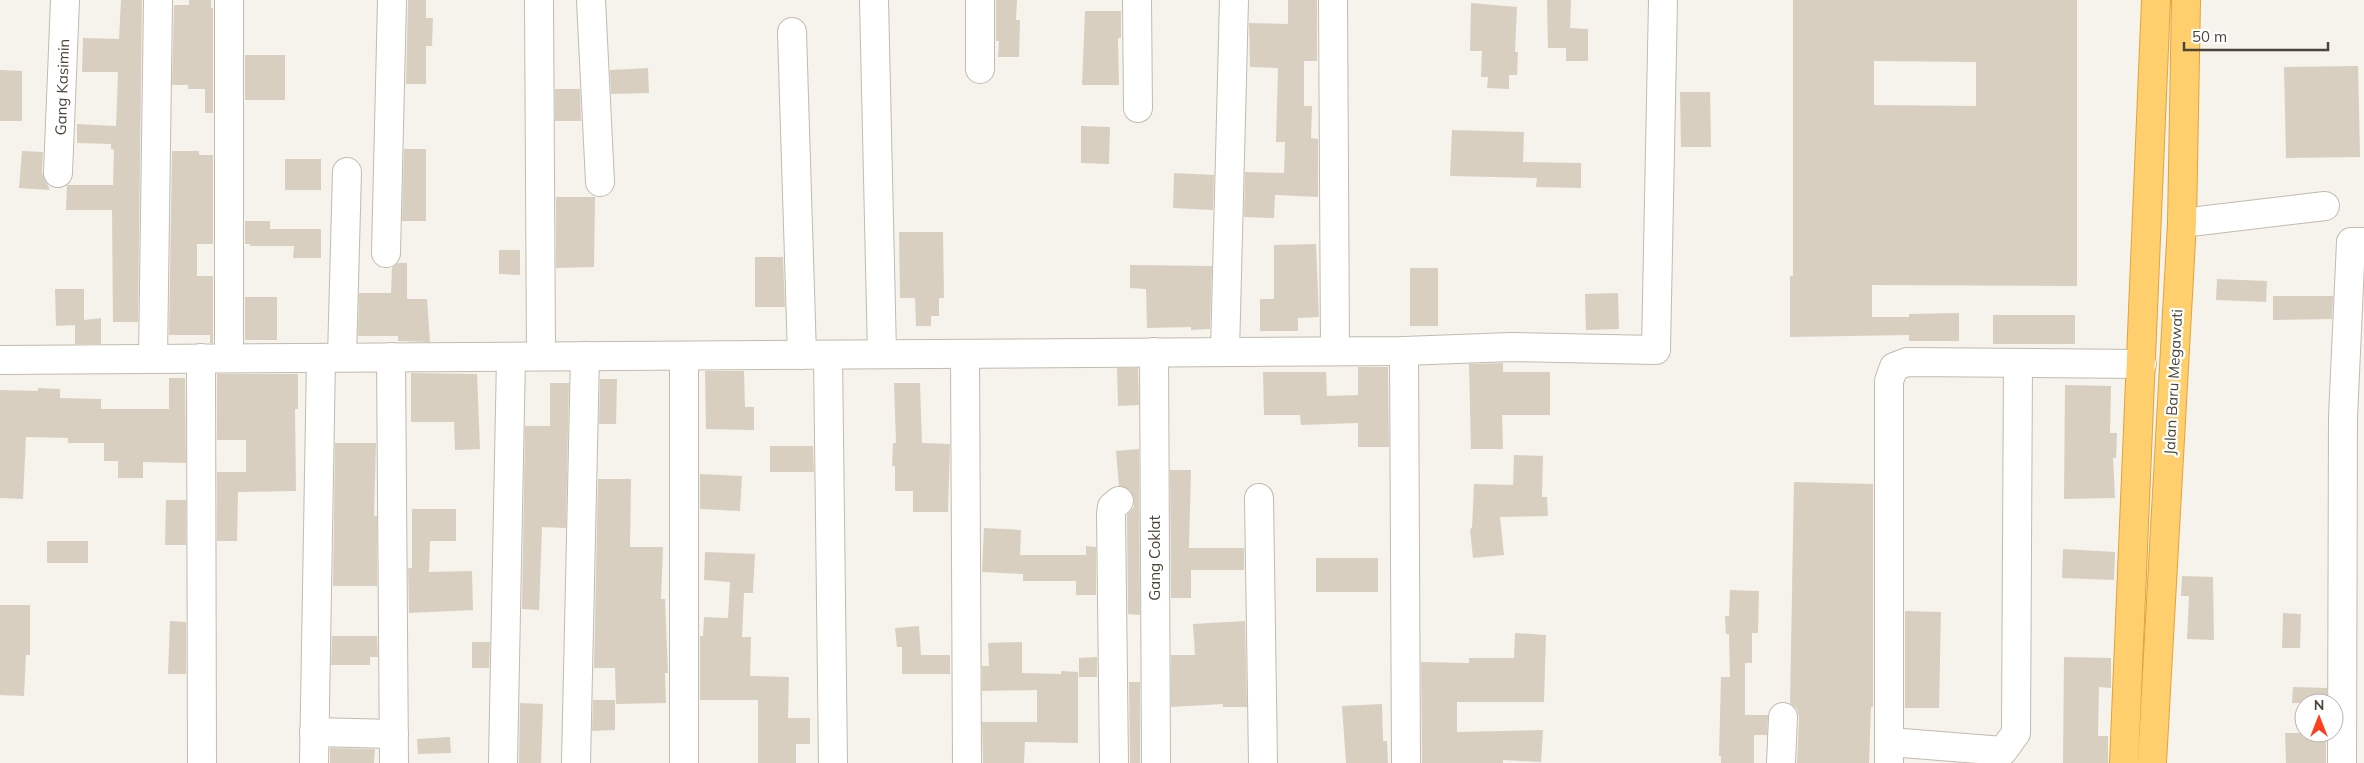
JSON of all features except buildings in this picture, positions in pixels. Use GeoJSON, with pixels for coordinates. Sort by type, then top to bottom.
{"type":"FeatureCollection","features":[{"type":"Feature","properties":{"kind":"highway"},"geometry":{"type":"LineString","coordinates":[[2124,763],[2156,0]]}},
{"type":"Feature","properties":{"kind":"highway","name":"Jalan Baru Megawati"},"geometry":{"type":"LineString","coordinates":[[2152,763],[2182,223],[2186,0]]}},
{"type":"Feature","properties":{"kind":"highway"},"geometry":{"type":"LineString","coordinates":[[2138,416],[2172,414]]}},
{"type":"Feature","properties":{"kind":"highway"},"geometry":{"type":"LineString","coordinates":[[2135,516],[2166,512]]}},
{"type":"Feature","properties":{"kind":"street","name":"Gang Kasimin"},"geometry":{"type":"LineString","coordinates":[[58,173],[65,0]]}},
{"type":"Feature","properties":{"kind":"street"},"geometry":{"type":"LineString","coordinates":[[153,359],[158,0]]}},
{"type":"Feature","properties":{"kind":"street"},"geometry":{"type":"LineString","coordinates":[[229,0],[229,358]]}},
{"type":"Feature","properties":{"kind":"street"},"geometry":{"type":"LineString","coordinates":[[386,253],[392,0]]}},
{"type":"Feature","properties":{"kind":"street"},"geometry":{"type":"LineString","coordinates":[[539,0],[541,356]]}},
{"type":"Feature","properties":{"kind":"street"},"geometry":{"type":"LineString","coordinates":[[591,0],[600,182]]}},
{"type":"Feature","properties":{"kind":"street"},"geometry":{"type":"LineString","coordinates":[[874,0],[882,354]]}},
{"type":"Feature","properties":{"kind":"street"},"geometry":{"type":"LineString","coordinates":[[980,0],[980,69]]}},
{"type":"Feature","properties":{"kind":"street"},"geometry":{"type":"LineString","coordinates":[[1137,0],[1138,108]]}},
{"type":"Feature","properties":{"kind":"street"},"geometry":{"type":"LineString","coordinates":[[1225,352],[1234,0]]}},
{"type":"Feature","properties":{"kind":"street"},"geometry":{"type":"LineString","coordinates":[[1333,0],[1335,352]]}},
{"type":"Feature","properties":{"kind":"street"},"geometry":{"type":"LineString","coordinates":[[0,360],[1335,352],[1511,347],[1656,350],[1663,0]]}},
{"type":"Feature","properties":{"kind":"street"},"geometry":{"type":"LineString","coordinates":[[792,32],[815,355],[833,763]]}},
{"type":"Feature","properties":{"kind":"street"},"geometry":{"type":"LineString","coordinates":[[314,763],[332,358],[347,172]]}},
{"type":"Feature","properties":{"kind":"street"},"geometry":{"type":"LineString","coordinates":[[2182,223],[2325,206]]}},
{"type":"Feature","properties":{"kind":"street"},"geometry":{"type":"LineString","coordinates":[[2342,763],[2353,416],[2351,242],[2364,242]]}},
{"type":"Feature","properties":{"kind":"street"},"geometry":{"type":"LineString","coordinates":[[1404,351],[1406,763]]}},
{"type":"Feature","properties":{"kind":"street","name":"Gang Coklat"},"geometry":{"type":"LineString","coordinates":[[1154,352],[1156,763]]}},
{"type":"Feature","properties":{"kind":"street"},"geometry":{"type":"LineString","coordinates":[[965,354],[967,763]]}},
{"type":"Feature","properties":{"kind":"street"},"geometry":{"type":"LineString","coordinates":[[503,763],[511,356]]}},
{"type":"Feature","properties":{"kind":"street"},"geometry":{"type":"LineString","coordinates":[[576,763],[585,356]]}},
{"type":"Feature","properties":{"kind":"street"},"geometry":{"type":"LineString","coordinates":[[684,356],[684,763]]}},
{"type":"Feature","properties":{"kind":"street"},"geometry":{"type":"LineString","coordinates":[[390,357],[394,763]]}},
{"type":"Feature","properties":{"kind":"street"},"geometry":{"type":"LineString","coordinates":[[201,358],[202,763]]}},
{"type":"Feature","properties":{"kind":"street"},"geometry":{"type":"LineString","coordinates":[[2018,363],[2016,733],[2003,751],[1889,752],[1889,381],[1894,367],[1907,362],[2142,364]]}},
{"type":"Feature","properties":{"kind":"street"},"geometry":{"type":"LineString","coordinates":[[1259,498],[1263,763]]}},
{"type":"Feature","properties":{"kind":"street"},"geometry":{"type":"LineString","coordinates":[[1114,763],[1111,514],[1112,507],[1119,501]]}},
{"type":"Feature","properties":{"kind":"street"},"geometry":{"type":"LineString","coordinates":[[1781,763],[1783,717]]}},
{"type":"Feature","properties":{"kind":"street"},"geometry":{"type":"LineString","coordinates":[[314,732],[394,734]]}}]}
